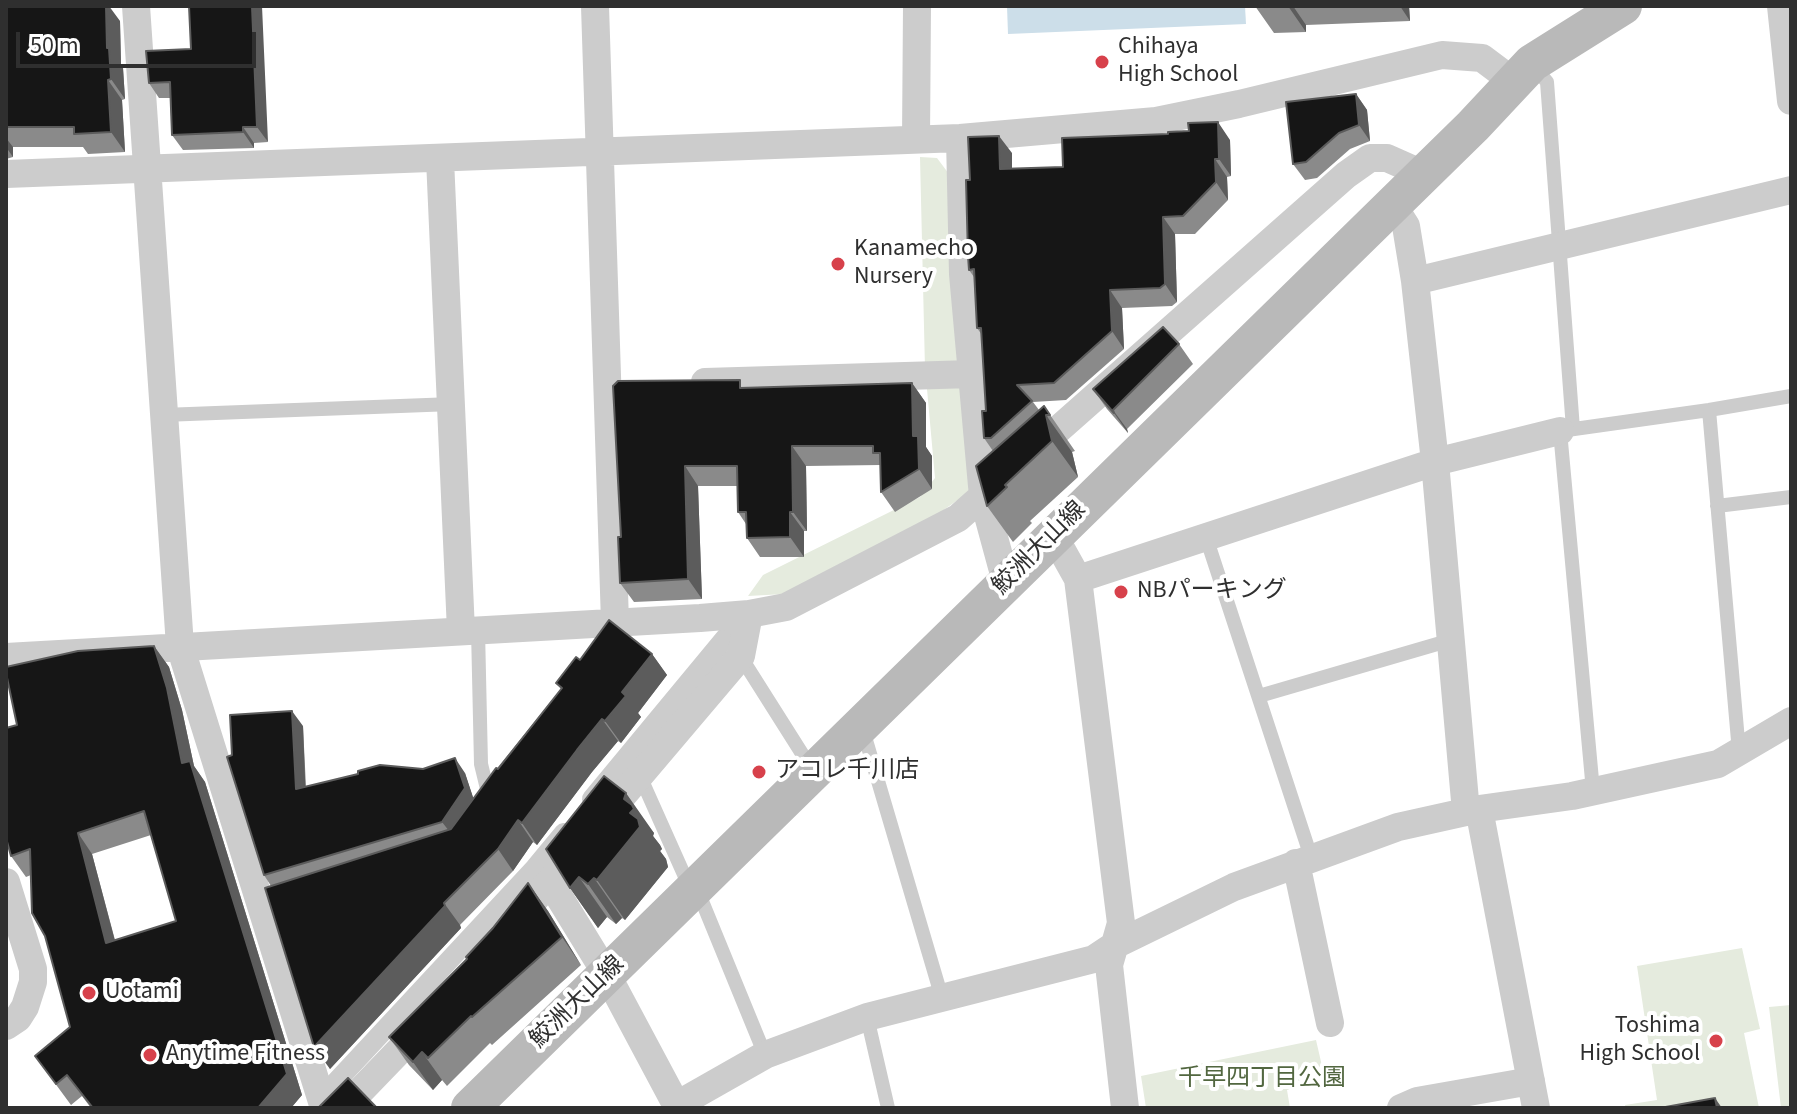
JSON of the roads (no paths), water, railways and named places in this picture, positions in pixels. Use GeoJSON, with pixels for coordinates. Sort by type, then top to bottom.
{"type":"FeatureCollection","features":[{"type":"Feature","properties":{"kind":"main road","name":"鮫洲大山線"},"geometry":{"type":"LineString","coordinates":[[470,1108],[1473,126],[1523,73],[1623,6]]}},
{"type":"Feature","properties":{"kind":"street"},"geometry":{"type":"LineString","coordinates":[[136,6],[180,646],[268,903],[329,1105]]}},
{"type":"Feature","properties":{"kind":"street"},"geometry":{"type":"LineString","coordinates":[[595,6],[608,384],[607,627]]}},
{"type":"Feature","properties":{"kind":"street"},"geometry":{"type":"LineString","coordinates":[[916,139],[917,6]]}},
{"type":"Feature","properties":{"kind":"street"},"geometry":{"type":"LineString","coordinates":[[1781,6],[1791,101]]}},
{"type":"Feature","properties":{"kind":"street"},"geometry":{"type":"LineString","coordinates":[[6,174],[960,138],[1156,121],[1442,55],[1482,58],[1523,73]]}},
{"type":"Feature","properties":{"kind":"street"},"geometry":{"type":"LineString","coordinates":[[960,138],[963,274],[983,497],[1002,567],[1010,579]]}},
{"type":"Feature","properties":{"kind":"street"},"geometry":{"type":"LineString","coordinates":[[329,1105],[535,868],[749,614],[786,607],[948,523],[983,497],[1346,175],[1370,158],[1387,158],[1423,174]]}},
{"type":"Feature","properties":{"kind":"street"},"geometry":{"type":"LineString","coordinates":[[440,159],[453,404],[470,630]]}},
{"type":"Feature","properties":{"kind":"street"},"geometry":{"type":"LineString","coordinates":[[1415,281],[1791,190]]}},
{"type":"Feature","properties":{"kind":"street"},"geometry":{"type":"LineString","coordinates":[[1392,204],[1406,226],[1415,281],[1451,640],[1473,810],[1533,1094],[1417,1101],[1401,1108]]}},
{"type":"Feature","properties":{"kind":"street"},"geometry":{"type":"LineString","coordinates":[[671,383],[972,374]]}},
{"type":"Feature","properties":{"kind":"street"},"geometry":{"type":"LineString","coordinates":[[608,384],[639,384]]}},
{"type":"Feature","properties":{"kind":"street"},"geometry":{"type":"LineString","coordinates":[[1078,579],[1435,462],[1566,430]]}},
{"type":"Feature","properties":{"kind":"street"},"geometry":{"type":"LineString","coordinates":[[1054,536],[1078,579],[1121,923],[1109,965],[1125,1108]]}},
{"type":"Feature","properties":{"kind":"street"},"geometry":{"type":"LineString","coordinates":[[329,1105],[469,978],[640,776],[728,636],[749,614]]}},
{"type":"Feature","properties":{"kind":"street"},"geometry":{"type":"LineString","coordinates":[[6,657],[470,630],[607,627],[728,636]]}},
{"type":"Feature","properties":{"kind":"street"},"geometry":{"type":"LineString","coordinates":[[550,882],[607,975],[676,1107],[765,1055],[867,1017],[1094,959],[1115,945],[1234,887],[1398,827],[1718,764],[1791,721]]}},
{"type":"Feature","properties":{"kind":"street"},"geometry":{"type":"LineString","coordinates":[[1304,860],[1330,1023]]}},
{"type":"Feature","properties":{"kind":"street"},"geometry":{"type":"LineString","coordinates":[[6,882],[33,969],[33,982],[25,1007],[18,1018],[6,1026]]}},
{"type":"Feature","properties":{"kind":"lane"},"geometry":{"type":"LineString","coordinates":[[1523,73],[1547,82],[1566,430],[1593,791]]}},
{"type":"Feature","properties":{"kind":"lane"},"geometry":{"type":"LineString","coordinates":[[1566,430],[1791,396]]}},
{"type":"Feature","properties":{"kind":"lane"},"geometry":{"type":"LineString","coordinates":[[163,415],[453,404]]}},
{"type":"Feature","properties":{"kind":"lane"},"geometry":{"type":"LineString","coordinates":[[1709,410],[1739,752]]}},
{"type":"Feature","properties":{"kind":"lane"},"geometry":{"type":"LineString","coordinates":[[1717,506],[1791,497]]}},
{"type":"Feature","properties":{"kind":"lane"},"geometry":{"type":"LineString","coordinates":[[1206,537],[1259,696],[1304,860]]}},
{"type":"Feature","properties":{"kind":"lane"},"geometry":{"type":"LineString","coordinates":[[470,630],[481,764],[490,798]]}},
{"type":"Feature","properties":{"kind":"lane"},"geometry":{"type":"LineString","coordinates":[[728,636],[814,773]]}},
{"type":"Feature","properties":{"kind":"lane"},"geometry":{"type":"LineString","coordinates":[[1259,696],[1451,640]]}},
{"type":"Feature","properties":{"kind":"lane"},"geometry":{"type":"LineString","coordinates":[[862,725],[942,998]]}},
{"type":"Feature","properties":{"kind":"lane"},"geometry":{"type":"LineString","coordinates":[[640,776],[694,890],[765,1055]]}},
{"type":"Feature","properties":{"kind":"lane"},"geometry":{"type":"LineString","coordinates":[[867,1017],[888,1108]]}},
{"type":"Feature","properties":{"kind":"water"},"geometry":{"type":"Polygon","coordinates":[[[1007,6],[1245,6],[1246,24],[1008,34],[1007,6]]]}},
{"type":"Feature","properties":{"kind":"place","name":"Chihaya High School"},"geometry":{"type":"Point","coordinates":[1102,62]}},
{"type":"Feature","properties":{"kind":"place","name":"Kanamecho Nursery"},"geometry":{"type":"Point","coordinates":[838,264]}},
{"type":"Feature","properties":{"kind":"place","name":"NBパーキング"},"geometry":{"type":"Point","coordinates":[1121,592]}},
{"type":"Feature","properties":{"kind":"place","name":"アコレ千川店"},"geometry":{"type":"Point","coordinates":[759,772]}},
{"type":"Feature","properties":{"kind":"place","name":"Uotami"},"geometry":{"type":"Point","coordinates":[89,993]}},
{"type":"Feature","properties":{"kind":"place","name":"Toshima High School"},"geometry":{"type":"Point","coordinates":[1716,1041]}},
{"type":"Feature","properties":{"kind":"place","name":"Anytime Fitness"},"geometry":{"type":"Point","coordinates":[150,1055]}},
{"type":"Feature","properties":{"kind":"park label","name":"千早四丁目公園"},"geometry":{"type":"Point","coordinates":[1262,1080]}}]}
